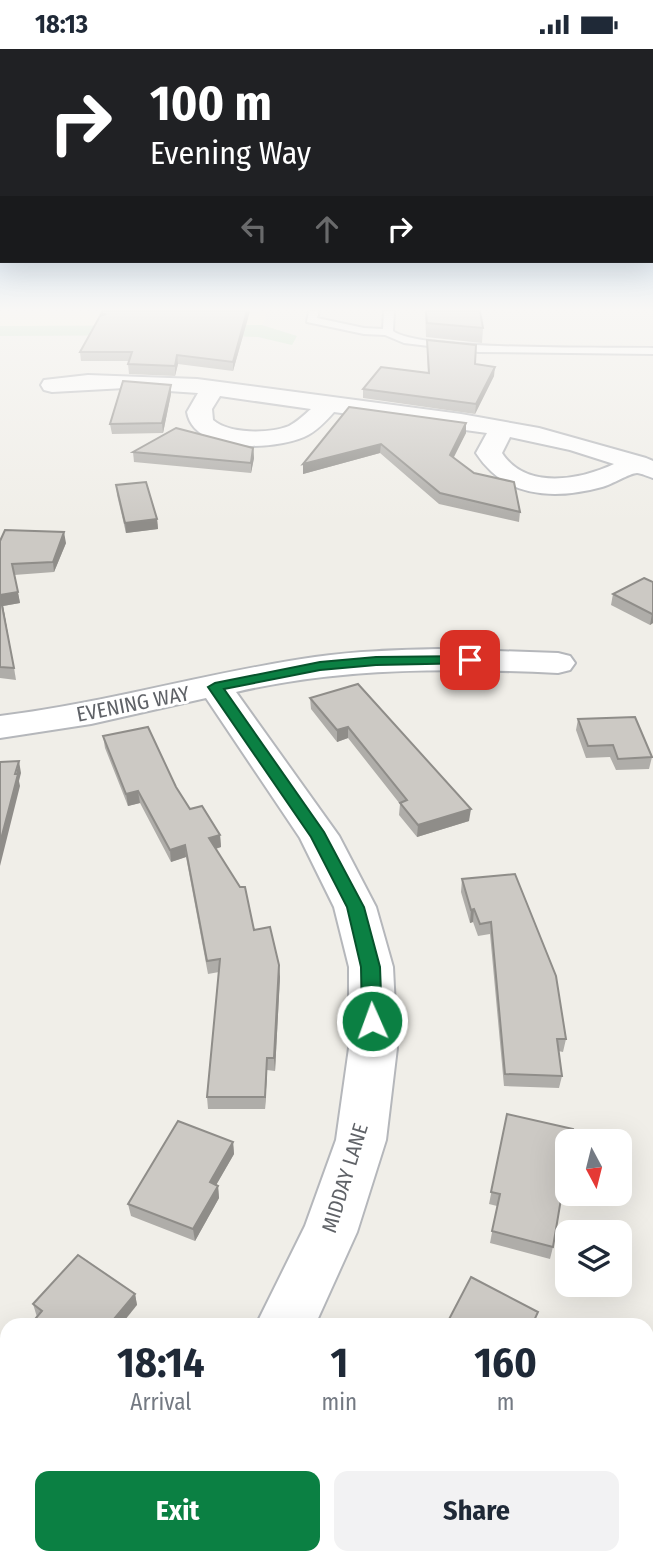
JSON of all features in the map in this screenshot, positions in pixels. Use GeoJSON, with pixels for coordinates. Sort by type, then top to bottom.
{"type":"FeatureCollection","features":[{"type":"Feature","properties":{"kind":"street"},"geometry":{"type":"LineString","coordinates":[[52,385],[81,382]]}},
{"type":"Feature","properties":{"kind":"street"},"geometry":{"type":"LineString","coordinates":[[144,382],[536,433],[638,458]]}},
{"type":"Feature","properties":{"kind":"street"},"geometry":{"type":"LineString","coordinates":[[213,389],[200,409],[201,423],[205,429],[233,437],[292,433],[303,428],[329,404]]}},
{"type":"Feature","properties":{"kind":"street"},"geometry":{"type":"LineString","coordinates":[[536,433],[552,421],[570,418]]}},
{"type":"Feature","properties":{"kind":"street"},"geometry":{"type":"LineString","coordinates":[[502,428],[489,453],[500,470],[525,481],[566,486],[587,483],[638,458]]}},
{"type":"Feature","properties":{"kind":"street","name":"EVENING WAY"},"geometry":{"type":"LineString","coordinates":[[0,727],[118,708],[320,666],[376,661],[494,660],[558,663]]}},
{"type":"Feature","properties":{"kind":"street","name":"MIDDAY LANE"},"geometry":{"type":"LineString","coordinates":[[215,687],[319,836],[355,907],[370,967],[373,1048],[362,1140],[330,1232],[288,1318]]}},
{"type":"Feature","properties":{"kind":"building"},"geometry":{"type":"Polygon","coordinates":[[[123,382],[171,385],[162,423],[110,424],[123,382]]]}},
{"type":"Feature","properties":{"kind":"building"},"geometry":{"type":"Polygon","coordinates":[[[369,382],[487,382],[476,404],[363,389],[369,382]]]}},
{"type":"Feature","properties":{"kind":"building"},"geometry":{"type":"Polygon","coordinates":[[[349,407],[466,423],[450,455],[474,473],[514,482],[520,512],[440,493],[381,444],[303,464],[349,407]]]}},
{"type":"Feature","properties":{"kind":"building"},"geometry":{"type":"Polygon","coordinates":[[[176,428],[253,448],[251,463],[133,452],[176,428]]]}},
{"type":"Feature","properties":{"kind":"building"},"geometry":{"type":"Polygon","coordinates":[[[146,482],[157,519],[125,523],[116,485],[146,482]]]}},
{"type":"Feature","properties":{"kind":"building"},"geometry":{"type":"Polygon","coordinates":[[[5,530],[64,532],[53,562],[12,564],[18,592],[0,595],[0,541],[5,530]]]}},
{"type":"Feature","properties":{"kind":"building"},"geometry":{"type":"Polygon","coordinates":[[[644,578],[653,582],[652,614],[613,594],[644,578]]]}},
{"type":"Feature","properties":{"kind":"building"},"geometry":{"type":"Polygon","coordinates":[[[0,595],[14,668],[0,667],[0,595]]]}},
{"type":"Feature","properties":{"kind":"building"},"geometry":{"type":"Polygon","coordinates":[[[358,684],[471,809],[418,825],[400,803],[407,800],[348,727],[337,730],[310,698],[358,684]]]}},
{"type":"Feature","properties":{"kind":"building"},"geometry":{"type":"Polygon","coordinates":[[[635,717],[652,757],[618,759],[613,745],[588,746],[578,719],[635,717]]]}},
{"type":"Feature","properties":{"kind":"building"},"geometry":{"type":"Polygon","coordinates":[[[148,727],[176,787],[190,809],[202,806],[220,835],[209,838],[240,887],[245,887],[254,930],[270,927],[279,965],[274,1058],[267,1058],[265,1097],[207,1097],[220,959],[207,961],[185,845],[170,850],[138,791],[126,794],[103,736],[148,727]]]}},
{"type":"Feature","properties":{"kind":"building"},"geometry":{"type":"Polygon","coordinates":[[[19,761],[15,774],[18,774],[0,843],[0,762],[19,761]]]}},
{"type":"Feature","properties":{"kind":"building"},"geometry":{"type":"Polygon","coordinates":[[[515,874],[556,976],[566,1039],[557,1039],[562,1076],[505,1074],[491,922],[480,924],[474,909],[471,910],[462,879],[515,874]]]}},
{"type":"Feature","properties":{"kind":"building"},"geometry":{"type":"Polygon","coordinates":[[[507,1114],[573,1129],[555,1129],[555,1206],[560,1206],[558,1220],[555,1220],[553,1247],[492,1231],[500,1194],[491,1192],[507,1114]]]}},
{"type":"Feature","properties":{"kind":"building"},"geometry":{"type":"Polygon","coordinates":[[[178,1121],[233,1142],[210,1182],[218,1186],[193,1229],[128,1204],[178,1121]]]}},
{"type":"Feature","properties":{"kind":"building"},"geometry":{"type":"Polygon","coordinates":[[[78,1255],[135,1294],[115,1318],[36,1318],[42,1311],[33,1304],[78,1255]]]}},
{"type":"Feature","properties":{"kind":"building"},"geometry":{"type":"Polygon","coordinates":[[[471,1277],[538,1312],[535,1318],[450,1318],[471,1277]]]}},
{"type":"Feature","properties":{"kind":"route"},"geometry":{"type":"LineString","coordinates":[[372,1021],[370,967],[355,907],[319,836],[215,687],[320,666],[376,661],[470,660]]}}]}
